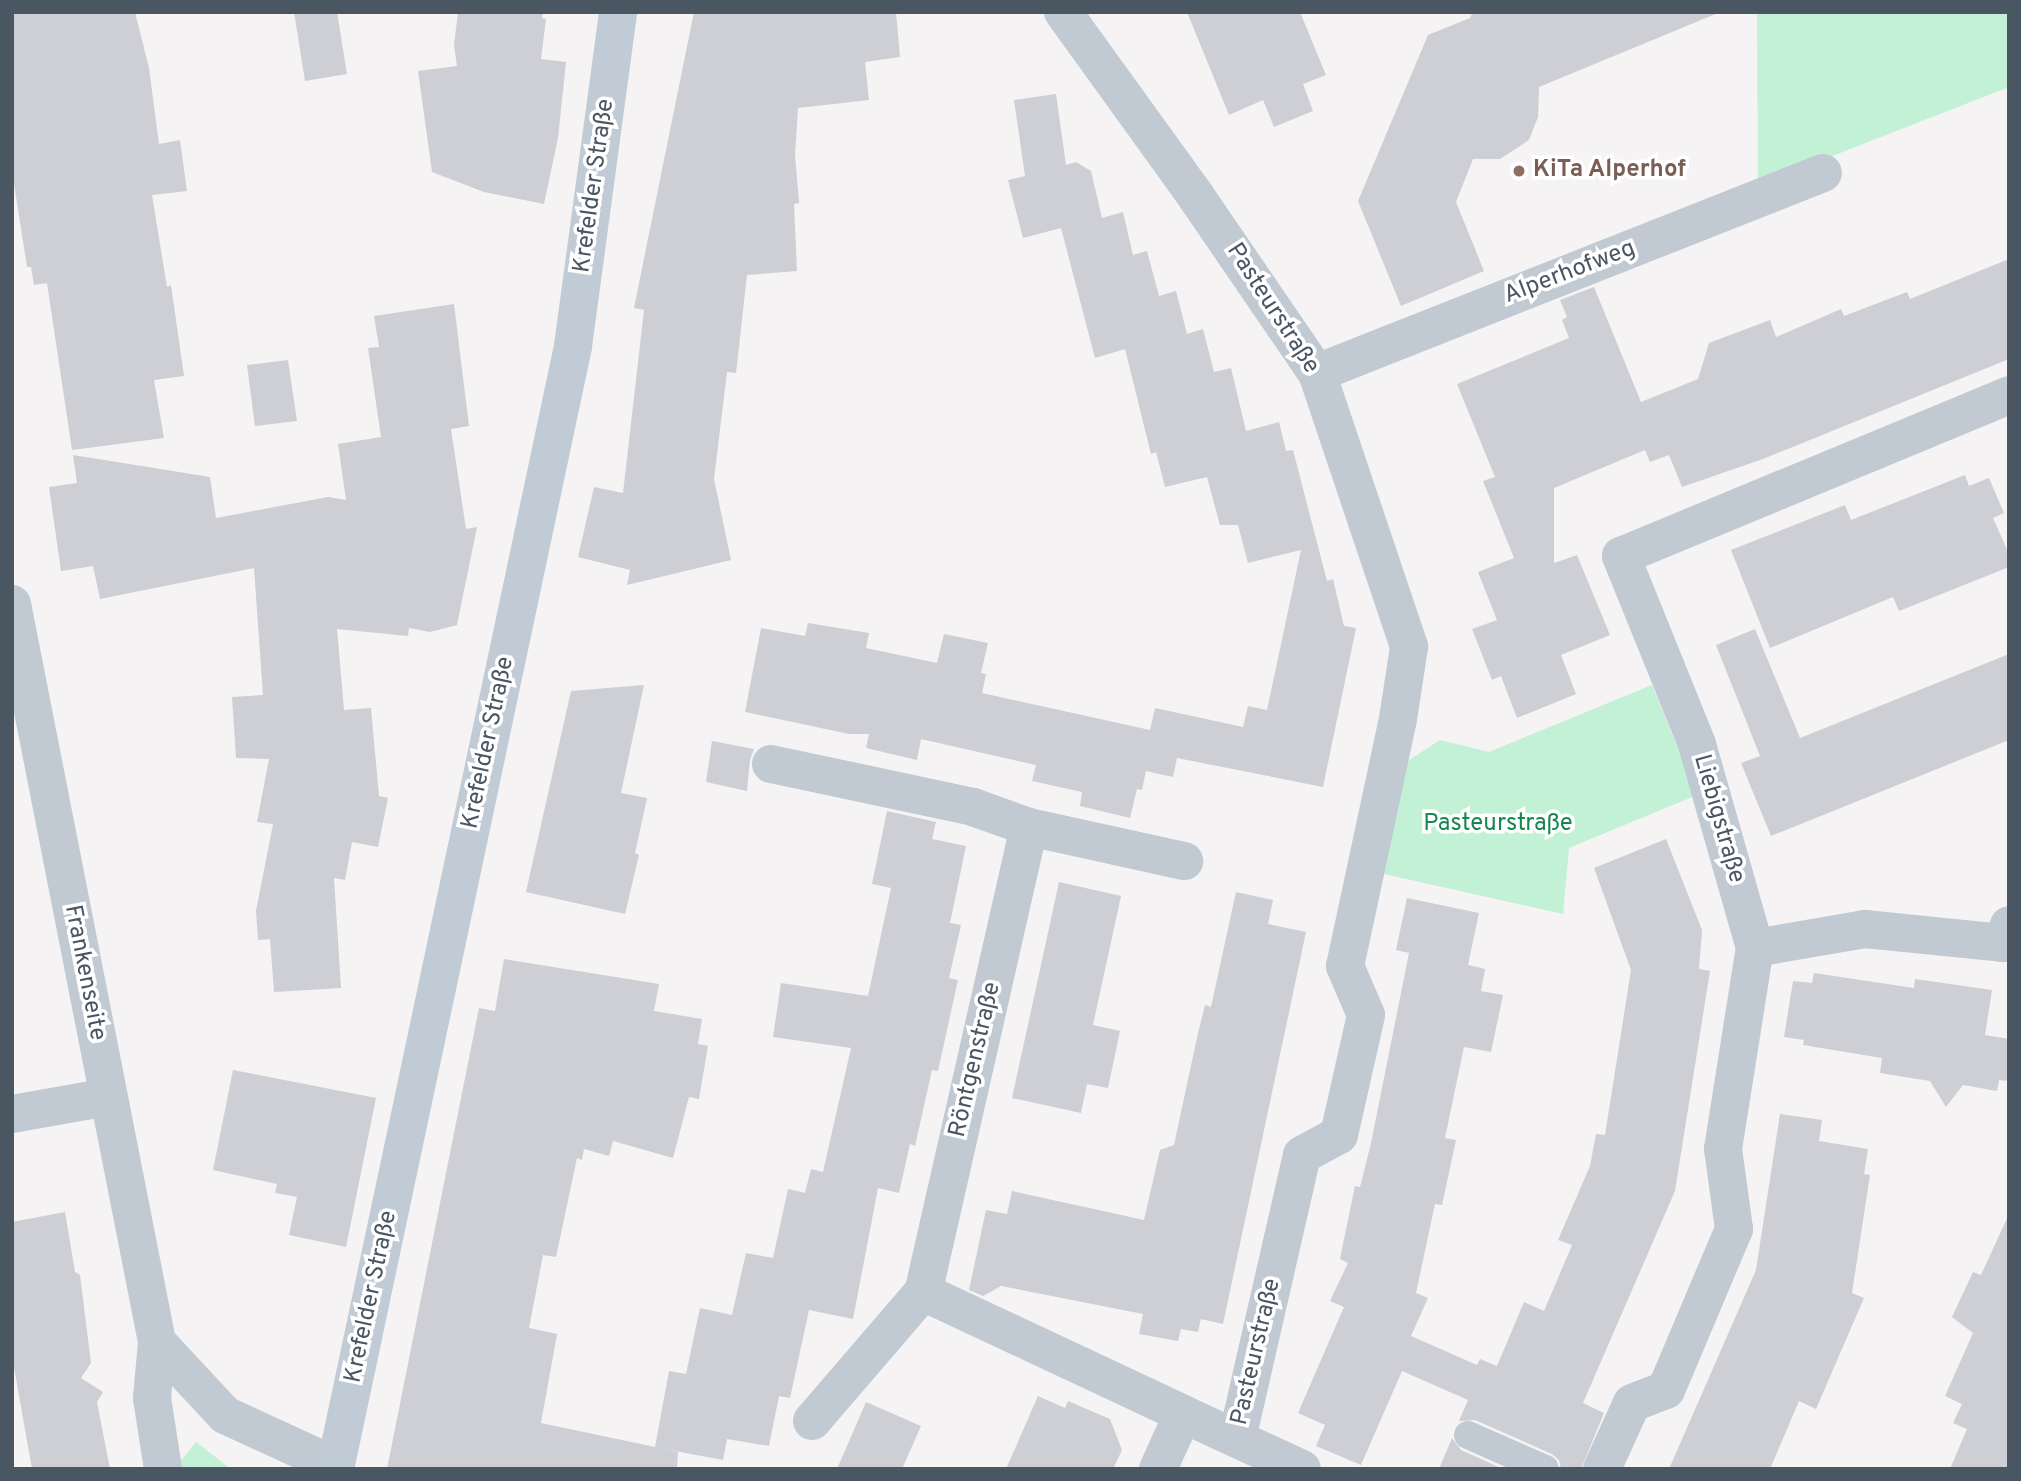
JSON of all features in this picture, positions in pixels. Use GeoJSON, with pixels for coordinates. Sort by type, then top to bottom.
{"type":"FeatureCollection","features":[{"type":"Feature","properties":{"kind":"street","name":"Krefelder Straße"},"geometry":{"type":"LineString","coordinates":[[336,1467],[573,346],[618,12]]}},
{"type":"Feature","properties":{"kind":"street","name":"Pasteurstraße"},"geometry":{"type":"LineString","coordinates":[[1063,12],[1198,198],[1317,373],[1409,647],[1398,719],[1345,966],[1366,1015],[1339,1135],[1302,1155],[1237,1439]]}},
{"type":"Feature","properties":{"kind":"street","name":"Alperhofweg"},"geometry":{"type":"LineString","coordinates":[[1317,373],[1823,173]]}},
{"type":"Feature","properties":{"kind":"street","name":"Liebigstraße"},"geometry":{"type":"LineString","coordinates":[[1602,1469],[1632,1402],[1666,1390],[1734,1228],[1723,1149],[1755,948],[1697,744],[1620,556],[2009,395]]}},
{"type":"Feature","properties":{"kind":"street","name":"Frankenseite"},"geometry":{"type":"LineString","coordinates":[[12,604],[157,1342],[152,1398],[163,1469]]}},
{"type":"Feature","properties":{"kind":"street"},"geometry":{"type":"LineString","coordinates":[[771,764],[973,807],[1029,827],[1184,861]]}},
{"type":"Feature","properties":{"kind":"street","name":"Röntgenstraße"},"geometry":{"type":"LineString","coordinates":[[812,1421],[923,1292],[1029,827]]}},
{"type":"Feature","properties":{"kind":"street"},"geometry":{"type":"LineString","coordinates":[[1755,948],[1865,929],[2002,943],[2009,925]]}},
{"type":"Feature","properties":{"kind":"street"},"geometry":{"type":"LineString","coordinates":[[12,1114],[108,1097]]}},
{"type":"Feature","properties":{"kind":"street"},"geometry":{"type":"LineString","coordinates":[[923,1292],[1302,1469]]}},
{"type":"Feature","properties":{"kind":"street"},"geometry":{"type":"LineString","coordinates":[[157,1342],[225,1415],[336,1467]]}},
{"type":"Feature","properties":{"kind":"street"},"geometry":{"type":"LineString","coordinates":[[1158,1469],[1183,1414]]}},
{"type":"Feature","properties":{"kind":"lane"},"geometry":{"type":"LineString","coordinates":[[1468,1435],[1545,1469]]}},
{"type":"Feature","properties":{"kind":"green space"},"geometry":{"type":"Polygon","coordinates":[[[1757,12],[2009,12],[2009,87],[1758,185],[1757,12]]]}},
{"type":"Feature","properties":{"kind":"green space","name":"Pasteurstraße"},"geometry":{"type":"Polygon","coordinates":[[[1652,685],[1697,795],[1569,848],[1563,914],[1384,874],[1406,762],[1440,740],[1489,752],[1652,685]]]}},
{"type":"Feature","properties":{"kind":"green space"},"geometry":{"type":"Polygon","coordinates":[[[196,1442],[231,1469],[174,1469],[196,1442]]]}},
{"type":"Feature","properties":{"kind":"building"},"geometry":{"type":"Polygon","coordinates":[[[12,12],[135,12],[149,68],[159,144],[180,140],[187,191],[152,195],[167,287],[171,285],[184,376],[154,380],[164,438],[72,450],[47,283],[34,285],[31,267],[27,267],[12,171],[12,12]]]}},
{"type":"Feature","properties":{"kind":"building"},"geometry":{"type":"Polygon","coordinates":[[[294,12],[337,12],[347,74],[305,81],[294,12]]]}},
{"type":"Feature","properties":{"kind":"building"},"geometry":{"type":"Polygon","coordinates":[[[458,12],[543,12],[542,18],[546,19],[541,59],[566,62],[558,138],[544,204],[484,192],[432,172],[418,71],[457,66],[454,45],[458,12]]]}},
{"type":"Feature","properties":{"kind":"building"},"geometry":{"type":"Polygon","coordinates":[[[694,12],[896,12],[900,57],[865,62],[869,100],[798,108],[795,155],[799,203],[794,204],[797,271],[747,275],[736,373],[727,372],[714,479],[731,560],[627,585],[630,570],[578,557],[594,487],[623,493],[644,310],[634,308],[694,12]]]}},
{"type":"Feature","properties":{"kind":"building"},"geometry":{"type":"Polygon","coordinates":[[[1187,12],[1300,12],[1326,75],[1303,84],[1313,111],[1274,127],[1263,100],[1229,115],[1187,12]]]}},
{"type":"Feature","properties":{"kind":"building"},"geometry":{"type":"Polygon","coordinates":[[[1473,12],[1718,13],[1539,87],[1538,117],[1529,140],[1500,159],[1473,159],[1456,202],[1484,271],[1401,306],[1358,201],[1428,35],[1470,18],[1473,12]]]}},
{"type":"Feature","properties":{"kind":"building"},"geometry":{"type":"Polygon","coordinates":[[[1056,94],[1066,165],[1076,162],[1091,171],[1102,218],[1123,212],[1133,255],[1147,251],[1159,296],[1176,291],[1187,334],[1203,329],[1214,372],[1231,368],[1246,431],[1279,422],[1286,451],[1293,450],[1327,581],[1333,579],[1344,626],[1356,628],[1323,787],[1177,758],[1173,777],[1146,771],[1142,790],[1137,789],[1130,818],[1080,806],[1082,792],[1032,781],[1036,765],[921,739],[917,760],[866,748],[869,734],[849,734],[745,712],[761,628],[805,636],[808,623],[869,633],[866,648],[937,663],[944,634],[988,643],[981,673],[986,674],[982,693],[1150,730],[1155,708],[1243,727],[1248,706],[1267,710],[1301,550],[1248,563],[1238,525],[1220,525],[1207,477],[1165,487],[1156,452],[1151,454],[1125,349],[1095,358],[1061,228],[1023,238],[1008,180],[1025,176],[1014,100],[1056,94]]]}},
{"type":"Feature","properties":{"kind":"building"},"geometry":{"type":"Polygon","coordinates":[[[2009,259],[2009,359],[1763,459],[1682,487],[1669,455],[1650,462],[1645,450],[1554,488],[1554,563],[1577,555],[1610,635],[1561,655],[1576,694],[1517,718],[1501,676],[1492,680],[1472,629],[1497,620],[1478,572],[1514,558],[1483,481],[1495,477],[1457,384],[1569,338],[1562,320],[1567,317],[1560,300],[1594,287],[1641,402],[1698,379],[1709,343],[1770,320],[1776,337],[1841,309],[1844,316],[1907,292],[1910,299],[2009,259]]]}},
{"type":"Feature","properties":{"kind":"building"},"geometry":{"type":"Polygon","coordinates":[[[454,304],[469,426],[451,429],[466,529],[477,527],[457,625],[430,632],[409,628],[408,636],[337,629],[344,710],[371,708],[379,796],[388,798],[378,847],[352,842],[345,880],[334,878],[341,988],[274,992],[270,939],[258,940],[256,911],[273,824],[257,822],[269,759],[236,758],[232,697],[263,695],[254,568],[100,599],[93,566],[61,571],[49,487],[77,483],[73,455],[210,477],[216,518],[328,497],[346,500],[338,444],[381,437],[368,348],[379,347],[374,316],[454,304]]]}},
{"type":"Feature","properties":{"kind":"building"},"geometry":{"type":"Polygon","coordinates":[[[288,360],[297,421],[255,426],[247,365],[288,360]]]}},
{"type":"Feature","properties":{"kind":"building"},"geometry":{"type":"Polygon","coordinates":[[[1965,475],[1969,486],[1989,478],[2004,513],[1993,518],[2009,554],[2009,567],[1899,611],[1893,597],[1770,648],[1731,550],[1845,505],[1851,520],[1965,475]]]}},
{"type":"Feature","properties":{"kind":"building"},"geometry":{"type":"Polygon","coordinates":[[[1755,629],[1800,738],[2009,654],[2009,740],[1771,836],[1741,763],[1760,756],[1716,645],[1755,629]]]}},
{"type":"Feature","properties":{"kind":"building"},"geometry":{"type":"Polygon","coordinates":[[[644,685],[621,793],[647,798],[635,853],[639,855],[625,914],[526,892],[571,691],[644,685]]]}},
{"type":"Feature","properties":{"kind":"building"},"geometry":{"type":"Polygon","coordinates":[[[712,741],[754,749],[750,760],[747,791],[706,782],[712,741]]]}},
{"type":"Feature","properties":{"kind":"building"},"geometry":{"type":"Polygon","coordinates":[[[887,811],[936,822],[932,839],[966,846],[950,923],[961,925],[949,978],[958,980],[938,1071],[932,1070],[915,1146],[910,1144],[899,1193],[878,1188],[853,1319],[809,1310],[790,1398],[779,1396],[769,1446],[727,1439],[723,1460],[659,1448],[678,1452],[677,1469],[387,1469],[479,1008],[495,1011],[504,959],[659,984],[654,1011],[702,1019],[698,1044],[708,1046],[699,1099],[689,1097],[673,1158],[613,1141],[609,1156],[584,1149],[582,1160],[577,1158],[556,1257],[543,1255],[529,1328],[557,1334],[541,1423],[655,1447],[669,1371],[686,1374],[700,1308],[732,1315],[746,1253],[773,1258],[788,1189],[805,1193],[811,1169],[823,1172],[851,1048],[773,1037],[781,983],[868,996],[891,888],[872,884],[887,811]]]}},
{"type":"Feature","properties":{"kind":"building"},"geometry":{"type":"Polygon","coordinates":[[[1666,839],[1702,930],[1699,969],[1710,971],[1675,1191],[1583,1403],[1604,1413],[1581,1469],[1561,1469],[1559,1460],[1552,1454],[1475,1420],[1459,1421],[1468,1400],[1402,1371],[1361,1465],[1316,1446],[1325,1425],[1298,1413],[1344,1307],[1330,1301],[1348,1263],[1340,1259],[1355,1186],[1360,1187],[1371,1143],[1409,953],[1396,950],[1407,898],[1479,913],[1468,965],[1485,969],[1481,991],[1503,995],[1491,1052],[1464,1047],[1445,1138],[1456,1140],[1442,1205],[1435,1204],[1416,1293],[1428,1298],[1411,1336],[1477,1365],[1480,1359],[1497,1366],[1524,1302],[1544,1311],[1572,1245],[1558,1240],[1590,1166],[1596,1134],[1605,1135],[1631,970],[1594,868],[1666,839]]]}},
{"type":"Feature","properties":{"kind":"building"},"geometry":{"type":"Polygon","coordinates":[[[1059,882],[1121,896],[1093,1025],[1120,1031],[1108,1088],[1087,1084],[1081,1113],[1012,1098],[1059,882]]]}},
{"type":"Feature","properties":{"kind":"building"},"geometry":{"type":"Polygon","coordinates":[[[1236,892],[1273,900],[1268,924],[1306,932],[1223,1324],[1201,1319],[1198,1332],[1181,1329],[1178,1341],[1139,1334],[1143,1314],[1001,1286],[983,1296],[969,1290],[986,1210],[1007,1214],[1012,1191],[1144,1220],[1160,1150],[1174,1145],[1198,1033],[1205,1005],[1211,1007],[1236,892]]]}},
{"type":"Feature","properties":{"kind":"building"},"geometry":{"type":"Polygon","coordinates":[[[1814,973],[1914,988],[1915,979],[1992,990],[1985,1035],[2009,1039],[2009,1081],[1999,1080],[1997,1091],[1963,1085],[1946,1107],[1930,1081],[1880,1073],[1882,1058],[1803,1045],[1804,1040],[1784,1037],[1793,981],[1812,983],[1814,973]]]}},
{"type":"Feature","properties":{"kind":"building"},"geometry":{"type":"Polygon","coordinates":[[[233,1070],[376,1098],[346,1247],[289,1235],[297,1197],[275,1193],[277,1184],[213,1170],[233,1070]]]}},
{"type":"Feature","properties":{"kind":"building"},"geometry":{"type":"Polygon","coordinates":[[[1780,1114],[1822,1120],[1819,1141],[1868,1149],[1864,1174],[1870,1175],[1852,1293],[1864,1298],[1816,1409],[1799,1401],[1770,1469],[1669,1469],[1756,1270],[1780,1114]]]}},
{"type":"Feature","properties":{"kind":"building"},"geometry":{"type":"Polygon","coordinates":[[[65,1212],[75,1272],[80,1275],[91,1363],[81,1378],[103,1392],[97,1402],[110,1469],[32,1469],[12,1356],[12,1222],[65,1212]]]}},
{"type":"Feature","properties":{"kind":"building"},"geometry":{"type":"Polygon","coordinates":[[[2009,1214],[2009,1469],[1950,1469],[1967,1429],[1953,1423],[1962,1404],[1945,1396],[1973,1333],[1952,1317],[1973,1272],[1981,1275],[2009,1214]]]}},
{"type":"Feature","properties":{"kind":"building"},"geometry":{"type":"Polygon","coordinates":[[[1038,1396],[1065,1408],[1068,1401],[1110,1419],[1122,1450],[1113,1469],[1006,1469],[1038,1396]]]}},
{"type":"Feature","properties":{"kind":"building"},"geometry":{"type":"Polygon","coordinates":[[[866,1402],[921,1426],[902,1469],[837,1469],[866,1402]]]}},
{"type":"Feature","properties":{"kind":"building"},"geometry":{"type":"Polygon","coordinates":[[[1452,1438],[1461,1450],[1503,1469],[1439,1469],[1452,1438]]]}},
{"type":"Feature","properties":{"kind":"place","name":"KiTa Alperhof"},"geometry":{"type":"Point","coordinates":[1519,171]}}]}
